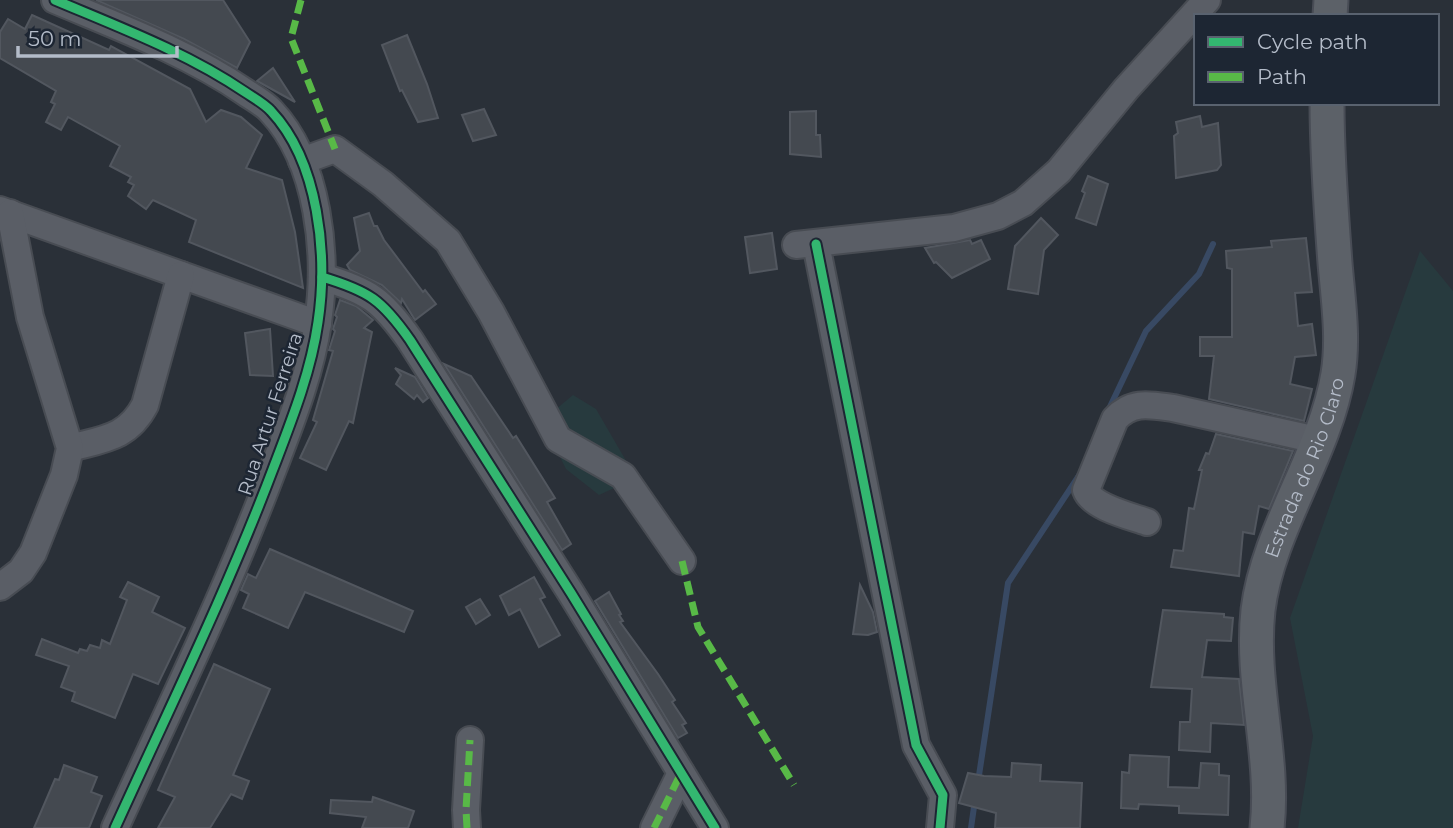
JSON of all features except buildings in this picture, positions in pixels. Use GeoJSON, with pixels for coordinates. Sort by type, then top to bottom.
{"type":"FeatureCollection","features":[{"type":"Feature","properties":{"kind":"main road","name":"Estrada do Rio Claro"},"geometry":{"type":"LineString","coordinates":[[1267,828],[1268,784],[1258,655],[1258,612],[1264,576],[1333,395],[1340,348],[1329,187],[1327,105]]}},
{"type":"Feature","properties":{"kind":"street","name":"Rua Artur Ferreira"},"geometry":{"type":"LineString","coordinates":[[55,0],[130,32],[223,77],[270,110],[297,147],[315,202],[323,277],[318,324],[305,376],[255,518],[116,828]]}},
{"type":"Feature","properties":{"kind":"street"},"geometry":{"type":"LineString","coordinates":[[1194,14],[1207,0]]}},
{"type":"Feature","properties":{"kind":"street"},"geometry":{"type":"LineString","coordinates":[[940,828],[943,795],[916,745],[806,244],[954,228],[998,216],[1023,202],[1059,171],[1126,89],[1194,14]]}},
{"type":"Feature","properties":{"kind":"street"},"geometry":{"type":"LineString","coordinates":[[302,162],[335,149],[383,184],[448,241],[491,312],[558,439],[623,475],[682,561]]}},
{"type":"Feature","properties":{"kind":"street"},"geometry":{"type":"LineString","coordinates":[[5,211],[318,324]]}},
{"type":"Feature","properties":{"kind":"street"},"geometry":{"type":"LineString","coordinates":[[0,587],[21,571],[33,553],[64,475],[71,448],[30,317],[5,211]]}},
{"type":"Feature","properties":{"kind":"street"},"geometry":{"type":"LineString","coordinates":[[71,448],[117,435],[138,419],[145,405],[181,275]]}},
{"type":"Feature","properties":{"kind":"street"},"geometry":{"type":"LineString","coordinates":[[323,277],[373,296],[392,314],[571,593],[715,828]]}},
{"type":"Feature","properties":{"kind":"street"},"geometry":{"type":"LineString","coordinates":[[1146,522],[1096,502],[1086,490],[1115,419],[1122,411],[1132,406],[1173,408],[1317,440]]}},
{"type":"Feature","properties":{"kind":"street"},"geometry":{"type":"LineString","coordinates":[[467,828],[470,740]]}},
{"type":"Feature","properties":{"kind":"street"},"geometry":{"type":"LineString","coordinates":[[654,828],[681,773]]}},
{"type":"Feature","properties":{"kind":"green space"},"geometry":{"type":"Polygon","coordinates":[[[1420,251],[1453,291],[1453,828],[1298,828],[1313,736],[1290,618],[1420,251]]]}},
{"type":"Feature","properties":{"kind":"green space"},"geometry":{"type":"Polygon","coordinates":[[[573,395],[596,409],[636,478],[599,495],[566,469],[542,421],[573,395]]]}},
{"type":"Feature","properties":{"kind":"waterway"},"geometry":{"type":"LineString","coordinates":[[1107,413],[1146,331],[1199,274],[1213,244]]}},
{"type":"Feature","properties":{"kind":"waterway"},"geometry":{"type":"LineString","coordinates":[[978,782],[1008,583],[1080,474]]}},
{"type":"Feature","properties":{"kind":"waterway"},"geometry":{"type":"LineString","coordinates":[[971,828],[975,800]]}},
{"type":"Feature","properties":{"kind":"marked path"},"geometry":{"type":"LineString","coordinates":[[301,0],[291,38],[335,149]]}},
{"type":"Feature","properties":{"kind":"marked path"},"geometry":{"type":"LineString","coordinates":[[682,561],[698,627],[794,785]]}},
{"type":"Feature","properties":{"kind":"marked path"},"geometry":{"type":"LineString","coordinates":[[467,828],[470,740]]}},
{"type":"Feature","properties":{"kind":"marked path"},"geometry":{"type":"LineString","coordinates":[[654,828],[681,773]]}},
{"type":"Feature","properties":{"kind":"cycle path"},"geometry":{"type":"LineString","coordinates":[[55,0],[177,53],[223,78],[269,108],[287,132],[300,156],[310,183],[320,239],[322,268],[318,322],[311,359],[293,415],[237,560],[115,828]]}},
{"type":"Feature","properties":{"kind":"cycle path"},"geometry":{"type":"LineString","coordinates":[[816,244],[916,745],[943,795],[940,828]]}},
{"type":"Feature","properties":{"kind":"cycle path"},"geometry":{"type":"LineString","coordinates":[[322,277],[352,287],[373,299],[391,315],[410,340],[571,593],[715,828]]}}]}
